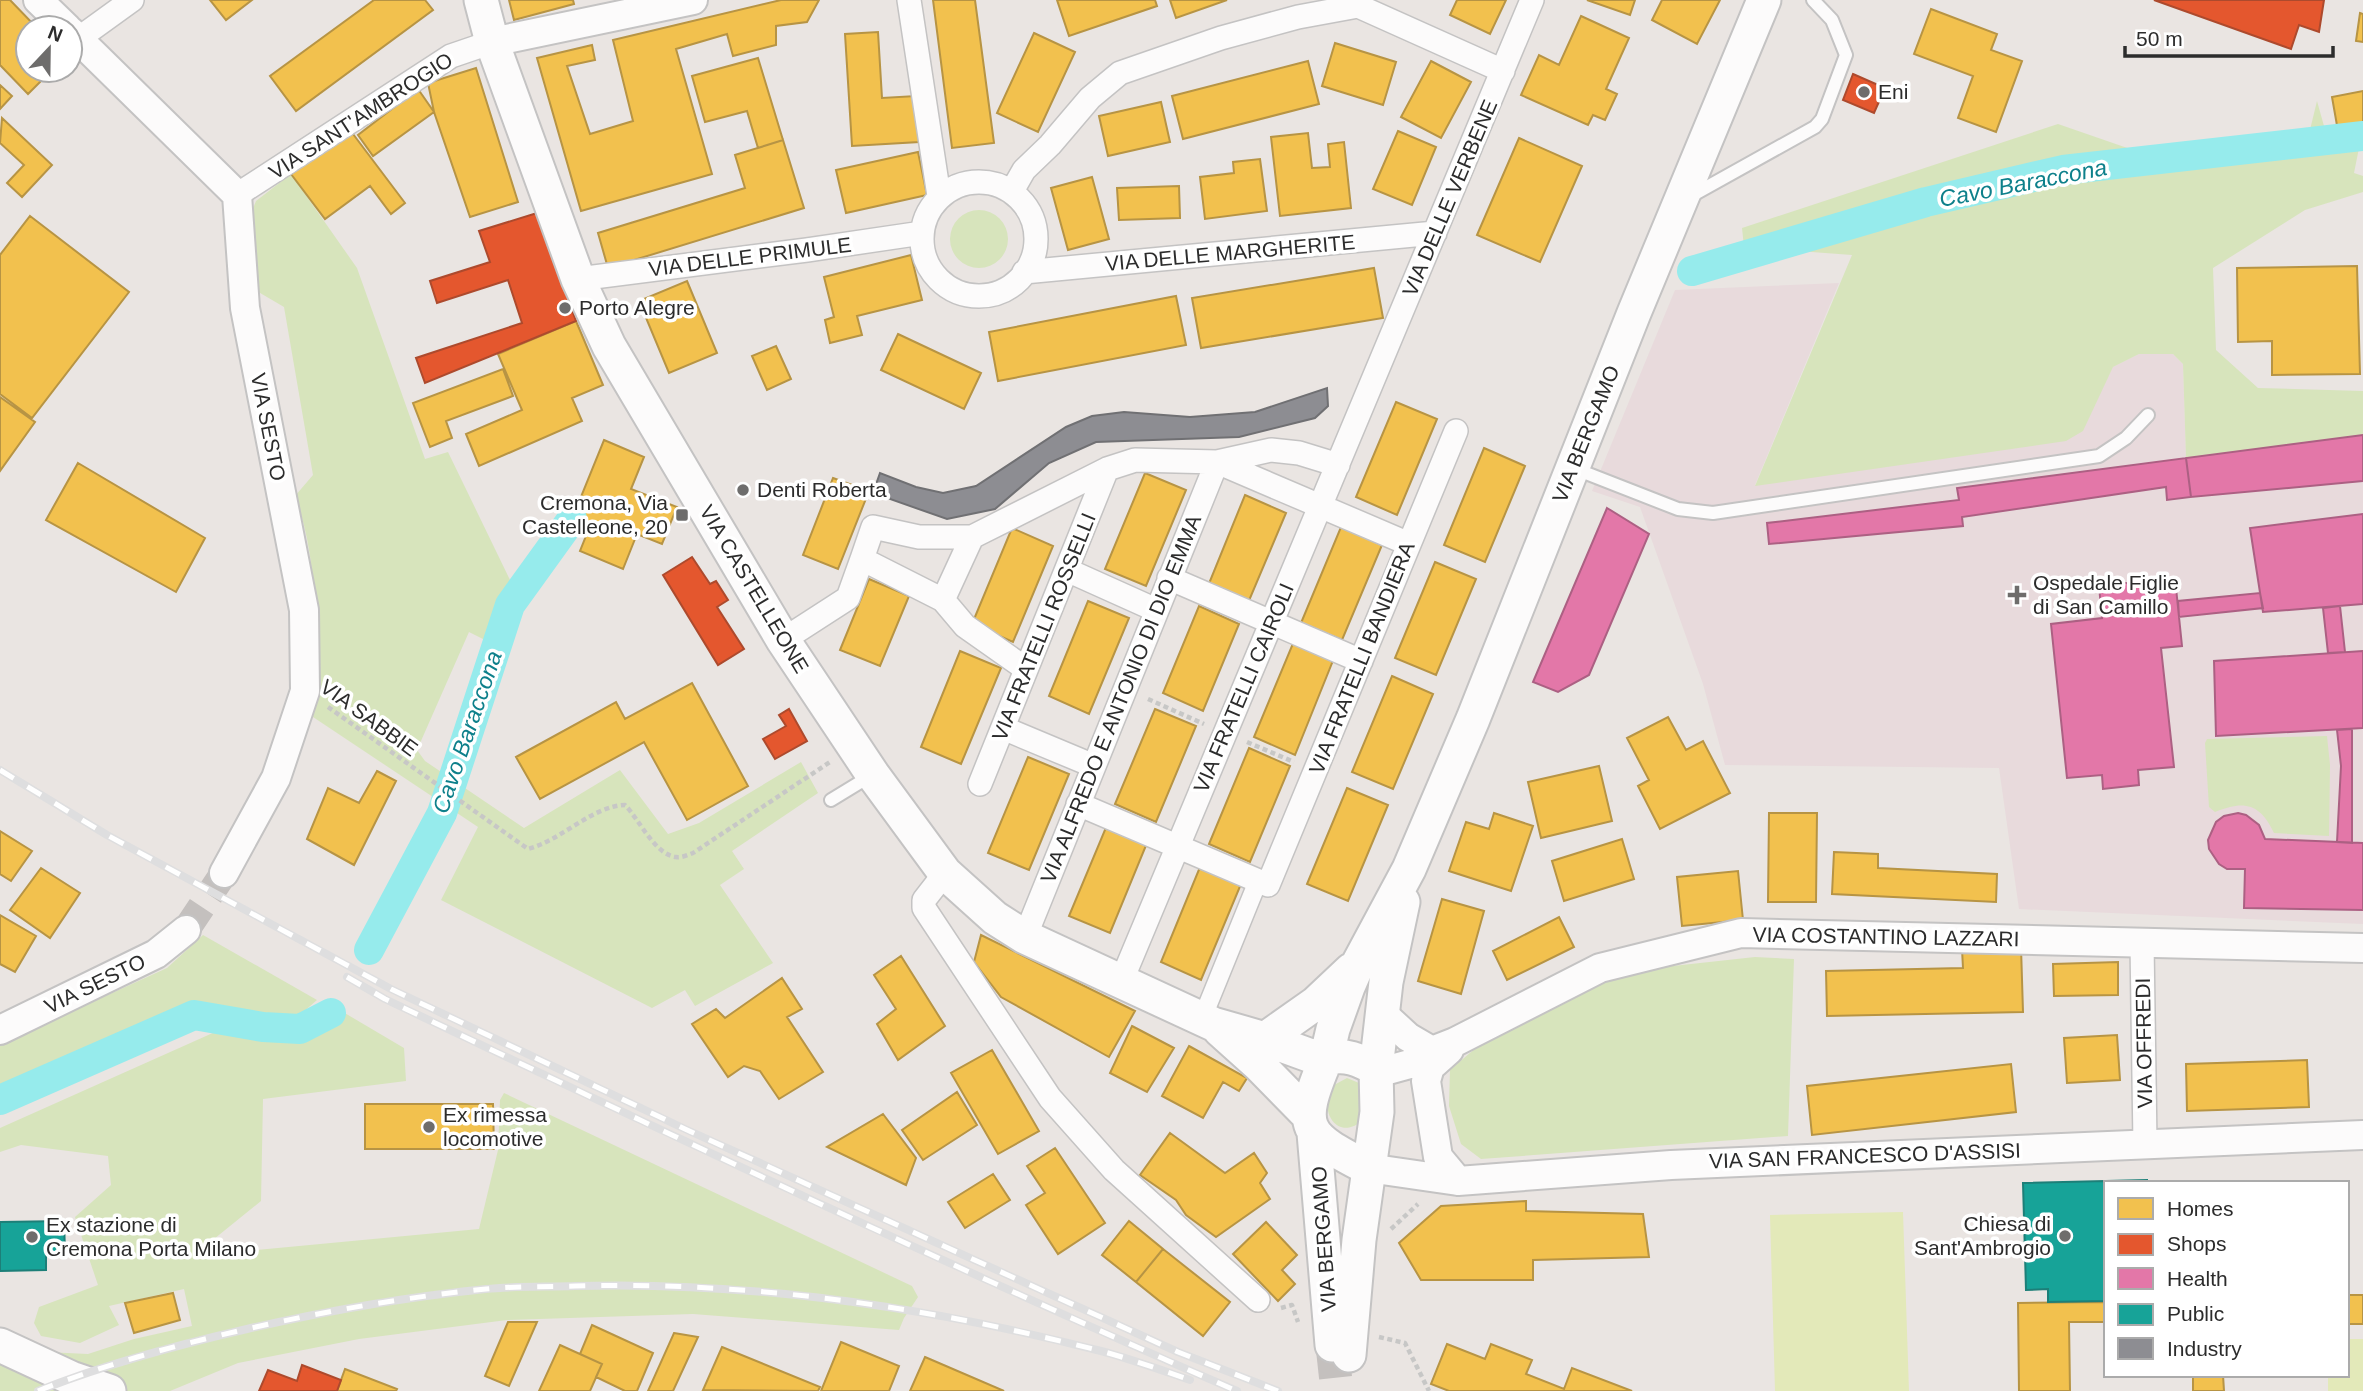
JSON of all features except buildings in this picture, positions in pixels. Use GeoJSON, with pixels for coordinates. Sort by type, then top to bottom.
{"type":"FeatureCollection","features":[{"type":"Feature","properties":{"kind":"main road","name":"VIA CASTELLEONE"},"geometry":{"type":"LineString","coordinates":[[481,0],[492,41],[578,279],[609,346],[783,640],[873,775],[945,873],[995,918],[1025,937],[1207,1021],[1326,1060]]}},
{"type":"Feature","properties":{"kind":"main road","name":"VIA BERGAMO"},"geometry":{"type":"LineString","coordinates":[[1326,1060],[1333,1029],[1358,964],[1409,869],[1473,719],[1572,468],[1764,0]]}},
{"type":"Feature","properties":{"kind":"main road","name":"VIA BERGAMO"},"geometry":{"type":"LineString","coordinates":[[1377,1071],[1386,982],[1409,869]]}},
{"type":"Feature","properties":{"kind":"main road","name":"VIA BERGAMO"},"geometry":{"type":"LineString","coordinates":[[1265,1038],[1316,1003],[1358,964]]}},
{"type":"Feature","properties":{"kind":"main road","name":"VIA CASTELLEONE"},"geometry":{"type":"LineString","coordinates":[[1207,1021],[1259,1065],[1330,1149],[1368,1168]]}},
{"type":"Feature","properties":{"kind":"main road"},"geometry":{"type":"LineString","coordinates":[[1337,1056],[1354,1058],[1377,1071],[1378,1098],[1374,1130],[1329,1140],[1313,1129],[1314,1088],[1326,1060],[1337,1056]]}},
{"type":"Feature","properties":{"kind":"main road","name":"VIA BERGAMO"},"geometry":{"type":"LineString","coordinates":[[1313,1129],[1349,1345]]}},
{"type":"Feature","properties":{"kind":"main road","name":"VIA BERGAMO"},"geometry":{"type":"LineString","coordinates":[[1349,1345],[1359,1240],[1374,1130]]}},
{"type":"Feature","properties":{"kind":"main road"},"geometry":{"type":"LineString","coordinates":[[0,1345],[71,1378],[109,1391]]}},
{"type":"Feature","properties":{"kind":"street"},"geometry":{"type":"LineString","coordinates":[[38,0],[53,14]]}},
{"type":"Feature","properties":{"kind":"street"},"geometry":{"type":"LineString","coordinates":[[84,26],[132,0]]}},
{"type":"Feature","properties":{"kind":"street","name":"VIA SANT'AMBROGIO"},"geometry":{"type":"LineString","coordinates":[[237,195],[451,56],[492,41],[693,0]]}},
{"type":"Feature","properties":{"kind":"street"},"geometry":{"type":"LineString","coordinates":[[909,0],[939,196]]}},
{"type":"Feature","properties":{"kind":"street","name":"VIA DELLE VERBENE"},"geometry":{"type":"LineString","coordinates":[[1367,395],[1532,0]]}},
{"type":"Feature","properties":{"kind":"street"},"geometry":{"type":"LineString","coordinates":[[1012,191],[1024,170],[1090,99],[1120,73],[1220,38],[1298,17],[1359,3],[1503,71]]}},
{"type":"Feature","properties":{"kind":"street"},"geometry":{"type":"LineString","coordinates":[[84,44],[237,195]]}},
{"type":"Feature","properties":{"kind":"street"},"geometry":{"type":"LineString","coordinates":[[962,183],[992,183],[1012,191],[1029,211],[1037,235],[1034,256],[1018,282],[995,295],[969,296],[950,289],[928,267],[920,242],[925,217],[939,196],[962,183]]}},
{"type":"Feature","properties":{"kind":"street","name":"VIA SESTO"},"geometry":{"type":"LineString","coordinates":[[224,873],[276,778],[305,691],[304,610],[245,308],[237,195]]}},
{"type":"Feature","properties":{"kind":"street","name":"VIA DELLE PRIMULE"},"geometry":{"type":"LineString","coordinates":[[578,279],[922,233]]}},
{"type":"Feature","properties":{"kind":"street","name":"VIA DELLE MARGHERITE"},"geometry":{"type":"LineString","coordinates":[[1024,272],[1435,233]]}},
{"type":"Feature","properties":{"kind":"street","name":"VIA FRATELLI CAIROLI"},"geometry":{"type":"LineString","coordinates":[[1121,982],[1367,395]]}},
{"type":"Feature","properties":{"kind":"street","name":"VIA FRATELLI BANDIERA"},"geometry":{"type":"LineString","coordinates":[[1263,883],[1361,661],[1455,431]]}},
{"type":"Feature","properties":{"kind":"street"},"geometry":{"type":"LineString","coordinates":[[783,640],[848,598],[873,527],[919,537],[972,537],[1107,469],[1135,460],[1217,462],[1271,450],[1299,453],[1338,466]]}},
{"type":"Feature","properties":{"kind":"street"},"geometry":{"type":"LineString","coordinates":[[1217,462],[1409,544]]}},
{"type":"Feature","properties":{"kind":"street","name":"VIA ALFREDO E ANTONIO DI DIO EMMA"},"geometry":{"type":"LineString","coordinates":[[1025,937],[1217,462]]}},
{"type":"Feature","properties":{"kind":"street","name":"VIA FRATELLI ROSSELLI"},"geometry":{"type":"LineString","coordinates":[[980,784],[1107,469]]}},
{"type":"Feature","properties":{"kind":"street"},"geometry":{"type":"LineString","coordinates":[[943,600],[972,537]]}},
{"type":"Feature","properties":{"kind":"street"},"geometry":{"type":"LineString","coordinates":[[862,559],[943,600],[965,625],[1026,669]]}},
{"type":"Feature","properties":{"kind":"street"},"geometry":{"type":"LineString","coordinates":[[1067,570],[1156,610]]}},
{"type":"Feature","properties":{"kind":"street"},"geometry":{"type":"LineString","coordinates":[[1169,578],[1361,661]]}},
{"type":"Feature","properties":{"kind":"street"},"geometry":{"type":"LineString","coordinates":[[1003,728],[1094,766]]}},
{"type":"Feature","properties":{"kind":"street"},"geometry":{"type":"LineString","coordinates":[[1078,804],[1263,883],[1207,1021]]}},
{"type":"Feature","properties":{"kind":"street"},"geometry":{"type":"LineString","coordinates":[[945,873],[924,900],[924,908],[1050,1098],[1114,1170],[1264,1305]]}},
{"type":"Feature","properties":{"kind":"street","name":"VIA SESTO"},"geometry":{"type":"LineString","coordinates":[[0,1030],[156,954],[186,930]]}},
{"type":"Feature","properties":{"kind":"street","name":"VIA COSTANTINO LAZZARI"},"geometry":{"type":"LineString","coordinates":[[1377,1071],[1418,1062],[1600,968],[1741,933],[2363,948]]}},
{"type":"Feature","properties":{"kind":"street","name":"VIA OFFREDI"},"geometry":{"type":"LineString","coordinates":[[2142,943],[2145,1144]]}},
{"type":"Feature","properties":{"kind":"street"},"geometry":{"type":"LineString","coordinates":[[1383,1014],[1408,1037],[1444,1047],[1430,1067],[1426,1080],[1438,1157],[1458,1181]]}},
{"type":"Feature","properties":{"kind":"street","name":"VIA SAN FRANCESCO D'ASSISI"},"geometry":{"type":"LineString","coordinates":[[1368,1168],[1458,1181],[1671,1165],[2363,1135]]}},
{"type":"Feature","properties":{"kind":"lane"},"geometry":{"type":"LineString","coordinates":[[1680,202],[1815,127],[1822,119],[1846,55],[1832,20],[1812,0]]}},
{"type":"Feature","properties":{"kind":"lane"},"geometry":{"type":"LineString","coordinates":[[1572,468],[1678,509],[1713,513],[2099,456],[2126,438],[2148,415]]}},
{"type":"Feature","properties":{"kind":"lane"},"geometry":{"type":"LineString","coordinates":[[831,800],[873,775]]}},
{"type":"Feature","properties":{"kind":"path","name":"VIA SABBIE"},"geometry":{"type":"LineString","coordinates":[[305,691],[473,810]]}},
{"type":"Feature","properties":{"kind":"path"},"geometry":{"type":"LineString","coordinates":[[1264,1305],[1292,1305],[1301,1333]]}},
{"type":"Feature","properties":{"kind":"path"},"geometry":{"type":"LineString","coordinates":[[1349,1345],[1405,1343],[1429,1391]]}},
{"type":"Feature","properties":{"kind":"shaded area","name":"Ospedale Figlie di San Camillo"},"geometry":{"type":"Polygon","coordinates":[[[1839,283],[1755,485],[2098,396],[2113,367],[2139,354],[2173,354],[2183,364],[2186,458],[2363,435],[2363,924],[2019,909],[1999,768],[1725,765],[1703,684],[1640,507],[1592,491],[1675,290],[1839,283]]]}},
{"type":"Feature","properties":{"kind":"green space"},"geometry":{"type":"Polygon","coordinates":[[[2317,101],[2331,151],[2359,148],[2354,173],[2363,176],[2363,192],[2305,210],[2213,268],[2216,350],[2258,388],[2363,391],[2363,435],[2186,458],[2183,364],[2173,354],[2139,354],[2113,367],[2083,431],[2066,441],[1755,486],[1852,255],[1744,247],[1742,228],[2058,124],[2136,151],[2308,138],[2317,101]]]}},
{"type":"Feature","properties":{"kind":"green space"},"geometry":{"type":"Polygon","coordinates":[[[291,174],[357,268],[425,459],[448,452],[510,580],[496,604],[487,641],[469,632],[417,750],[425,761],[524,828],[620,770],[668,834],[699,823],[801,762],[818,793],[732,851],[744,869],[720,885],[773,963],[695,1006],[685,990],[652,1008],[441,900],[478,827],[313,717],[313,577],[295,496],[313,475],[284,307],[255,290],[252,211],[256,201],[291,174]]]}},
{"type":"Feature","properties":{"kind":"green space"},"geometry":{"type":"Polygon","coordinates":[[[973,210],[985,210],[995,214],[1004,223],[1008,245],[1000,260],[985,268],[973,268],[963,264],[954,255],[950,245],[950,233],[954,223],[963,214],[973,210]]]}},
{"type":"Feature","properties":{"kind":"green space"},"geometry":{"type":"Polygon","coordinates":[[[2327,736],[2330,765],[2329,836],[2274,833],[2263,815],[2250,807],[2234,806],[2215,812],[2209,807],[2205,743],[2207,739],[2327,736]]]}},
{"type":"Feature","properties":{"kind":"green space"},"geometry":{"type":"Polygon","coordinates":[[[203,935],[317,1000],[294,1020],[232,1009],[183,1005],[0,1086],[0,1044],[167,968],[203,935]]]}},
{"type":"Feature","properties":{"kind":"green space"},"geometry":{"type":"Polygon","coordinates":[[[1755,957],[1794,959],[1788,1136],[1481,1159],[1461,1144],[1449,1106],[1450,1070],[1505,1023],[1627,971],[1755,957]]]}},
{"type":"Feature","properties":{"kind":"green space"},"geometry":{"type":"Polygon","coordinates":[[[343,1012],[404,1048],[406,1081],[263,1099],[261,1201],[193,1256],[479,1229],[498,1150],[500,1100],[504,1093],[912,1286],[918,1297],[899,1330],[693,1314],[507,1320],[359,1339],[238,1363],[170,1391],[0,1391],[0,1354],[25,1351],[88,1354],[134,1339],[192,1326],[184,1289],[109,1306],[119,1325],[80,1343],[41,1336],[34,1323],[39,1307],[98,1285],[75,1217],[111,1185],[108,1156],[21,1145],[0,1152],[0,1128],[215,1032],[299,1041],[343,1012]]]}},
{"type":"Feature","properties":{"kind":"green space"},"geometry":{"type":"Polygon","coordinates":[[[1347,1078],[1359,1083],[1365,1090],[1364,1119],[1355,1126],[1346,1128],[1332,1121],[1327,1104],[1334,1085],[1347,1078]]]}},
{"type":"Feature","properties":{"kind":"green space"},"geometry":{"type":"Polygon","coordinates":[[[1903,1212],[1909,1391],[1775,1391],[1770,1215],[1903,1212]]]}},
{"type":"Feature","properties":{"kind":"green space"},"geometry":{"type":"Polygon","coordinates":[[[2349,1339],[2363,1339],[2363,1391],[2328,1391],[2328,1377],[2349,1377],[2349,1339]]]}},
{"type":"Feature","properties":{"kind":"waterway","name":"Cavo Baraccona"},"geometry":{"type":"LineString","coordinates":[[1692,271],[1926,202],[2063,170],[2363,136]]}},
{"type":"Feature","properties":{"kind":"waterway","name":"Cavo Baraccona"},"geometry":{"type":"LineString","coordinates":[[369,950],[442,813],[510,605],[572,519]]}},
{"type":"Feature","properties":{"kind":"waterway","name":"Cavo Baraccona"},"geometry":{"type":"LineString","coordinates":[[0,1100],[194,1015],[263,1027],[300,1029],[331,1013]]}},
{"type":"Feature","properties":{"kind":"tunnel"},"geometry":{"type":"LineString","coordinates":[[186,930],[224,873]]}},
{"type":"Feature","properties":{"kind":"tunnel"},"geometry":{"type":"LineString","coordinates":[[1332,1345],[1337,1391]]}},
{"type":"Feature","properties":{"kind":"railway"},"geometry":{"type":"LineString","coordinates":[[0,770],[107,835],[391,989],[685,1129],[1178,1352],[1278,1391]]}},
{"type":"Feature","properties":{"kind":"railway"},"geometry":{"type":"LineString","coordinates":[[347,977],[385,999],[703,1149],[916,1248],[1237,1391]]}},
{"type":"Feature","properties":{"kind":"railway"},"geometry":{"type":"LineString","coordinates":[[38,1391],[141,1356],[306,1316],[456,1292],[508,1287],[575,1286],[708,1288],[840,1300],[1036,1335],[1101,1351],[1190,1380]]}},
{"type":"Feature","properties":{"kind":"place","name":"Eni"},"geometry":{"type":"Point","coordinates":[1864,92]}},
{"type":"Feature","properties":{"kind":"place","name":"Porto Alegre"},"geometry":{"type":"Point","coordinates":[565,308]}},
{"type":"Feature","properties":{"kind":"place","name":"Denti Roberta"},"geometry":{"type":"Point","coordinates":[743,490]}},
{"type":"Feature","properties":{"kind":"place","name":"Cremona, Via Castelleone, 20"},"geometry":{"type":"Point","coordinates":[682,515]}},
{"type":"Feature","properties":{"kind":"place","name":"Ospedale Figlie di San Camillo"},"geometry":{"type":"Point","coordinates":[2017,595]}},
{"type":"Feature","properties":{"kind":"place","name":"Ex rimessa locomotive"},"geometry":{"type":"Point","coordinates":[429,1127]}},
{"type":"Feature","properties":{"kind":"place","name":"Chiesa di Sant'Ambrogio"},"geometry":{"type":"Point","coordinates":[2065,1236]}},
{"type":"Feature","properties":{"kind":"place","name":"Ex stazione di Cremona Porta Milano"},"geometry":{"type":"Point","coordinates":[32,1237]}}]}
